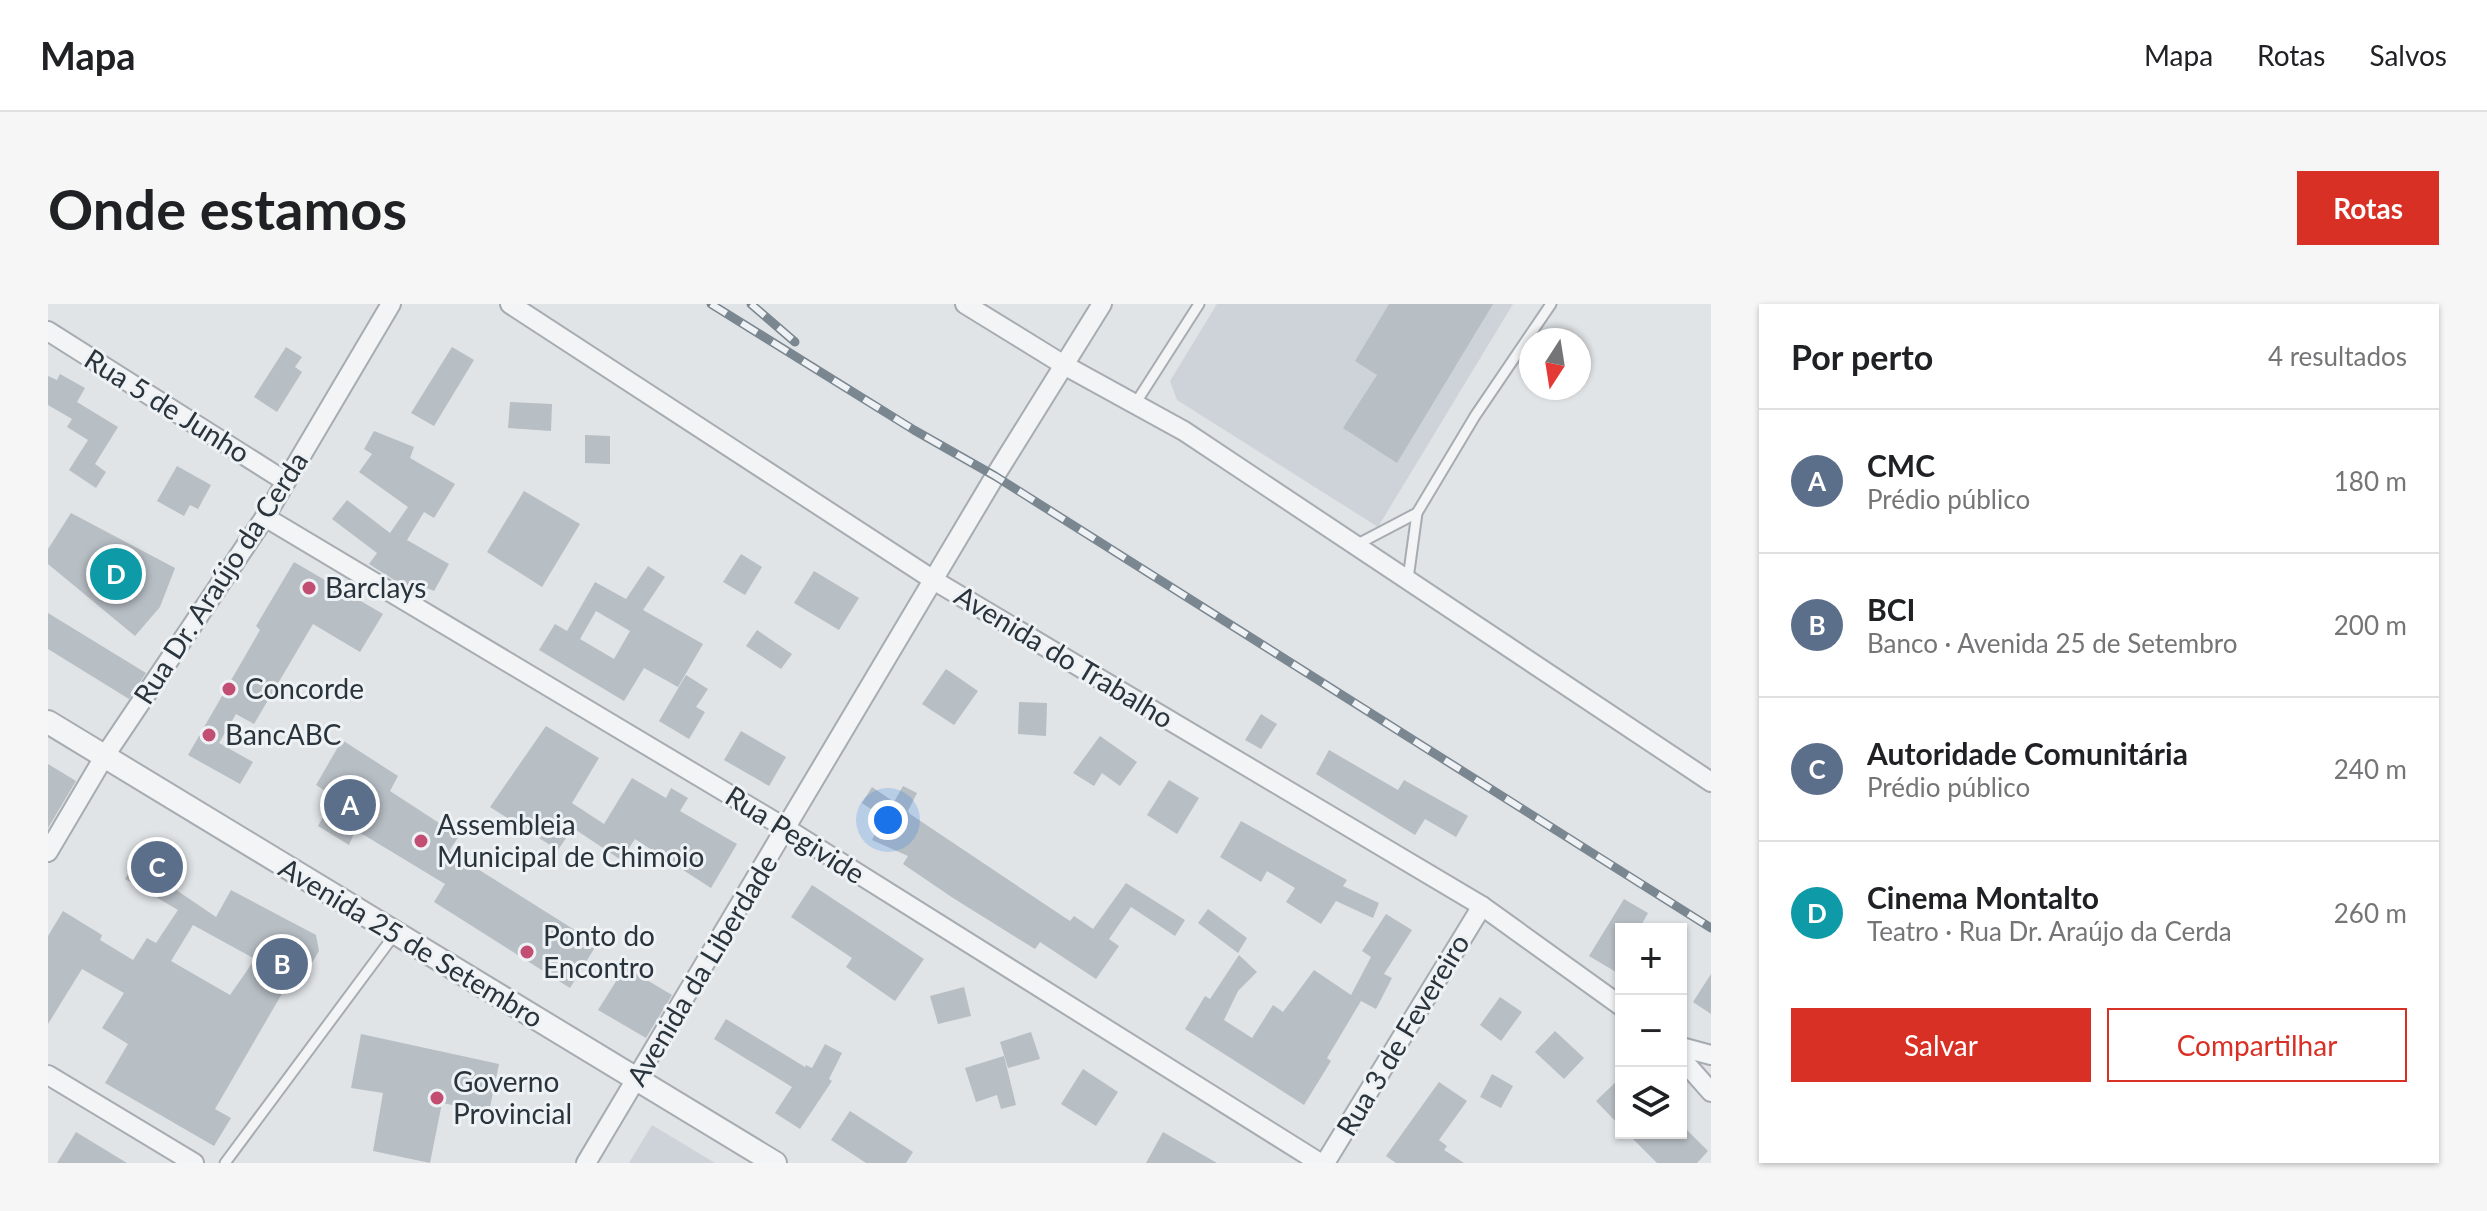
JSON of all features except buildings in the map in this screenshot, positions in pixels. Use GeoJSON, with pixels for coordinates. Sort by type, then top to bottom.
{"type":"FeatureCollection","features":[{"type":"Feature","properties":{"kind":"street","name":"Rua Dr. Araújo da Cerda"},"geometry":{"type":"LineString","coordinates":[[48,852],[104,757],[265,517],[391,304]]}},
{"type":"Feature","properties":{"kind":"street","name":"Avenida do Trabalho"},"geometry":{"type":"LineString","coordinates":[[510,304],[935,581],[1482,906],[1615,1002]]}},
{"type":"Feature","properties":{"kind":"street"},"geometry":{"type":"LineString","coordinates":[[965,304],[1064,365],[1184,431],[1711,782]]}},
{"type":"Feature","properties":{"kind":"street","name":"Avenida da Liberdade"},"geometry":{"type":"LineString","coordinates":[[586,1163],[1102,304]]}},
{"type":"Feature","properties":{"kind":"street","name":"Rua 5 de Junho"},"geometry":{"type":"LineString","coordinates":[[48,331],[285,481]]}},
{"type":"Feature","properties":{"kind":"street","name":"Rua Pegivide"},"geometry":{"type":"LineString","coordinates":[[265,517],[787,829],[1323,1163]]}},
{"type":"Feature","properties":{"kind":"street","name":"Avenida 25 de Setembro"},"geometry":{"type":"LineString","coordinates":[[48,722],[775,1163]]}},
{"type":"Feature","properties":{"kind":"street","name":"Rua 3 de Fevereiro"},"geometry":{"type":"LineString","coordinates":[[1323,1163],[1482,906]]}},
{"type":"Feature","properties":{"kind":"street"},"geometry":{"type":"LineString","coordinates":[[1687,1049],[1711,1055]]}},
{"type":"Feature","properties":{"kind":"street"},"geometry":{"type":"LineString","coordinates":[[1687,1065],[1711,1092]]}},
{"type":"Feature","properties":{"kind":"street"},"geometry":{"type":"LineString","coordinates":[[48,1075],[194,1163]]}},
{"type":"Feature","properties":{"kind":"lane"},"geometry":{"type":"LineString","coordinates":[[1135,404],[1199,304]]}},
{"type":"Feature","properties":{"kind":"lane"},"geometry":{"type":"LineString","coordinates":[[1408,579],[1417,513],[1475,416],[1551,304]]}},
{"type":"Feature","properties":{"kind":"lane"},"geometry":{"type":"LineString","coordinates":[[1356,545],[1417,513]]}},
{"type":"Feature","properties":{"kind":"lane"},"geometry":{"type":"LineString","coordinates":[[225,1163],[395,934]]}},
{"type":"Feature","properties":{"kind":"shaded area"},"geometry":{"type":"Polygon","coordinates":[[[1217,304],[1513,304],[1378,527],[1177,400],[1170,381],[1217,304]]]}},
{"type":"Feature","properties":{"kind":"shaded area"},"geometry":{"type":"Polygon","coordinates":[[[652,1125],[715,1163],[629,1163],[652,1125]]]}},
{"type":"Feature","properties":{"kind":"railway"},"geometry":{"type":"LineString","coordinates":[[711,304],[914,430],[995,476],[1711,928]]}},
{"type":"Feature","properties":{"kind":"railway"},"geometry":{"type":"LineString","coordinates":[[751,304],[795,342]]}},
{"type":"Feature","properties":{"kind":"place","name":"Cinema Montalto"},"geometry":{"type":"Point","coordinates":[116,574]}},
{"type":"Feature","properties":{"kind":"place","name":"Barclays"},"geometry":{"type":"Point","coordinates":[309,588]}},
{"type":"Feature","properties":{"kind":"place","name":"Concorde"},"geometry":{"type":"Point","coordinates":[229,689]}},
{"type":"Feature","properties":{"kind":"place","name":"BancABC"},"geometry":{"type":"Point","coordinates":[209,735]}},
{"type":"Feature","properties":{"kind":"place","name":"CMC"},"geometry":{"type":"Point","coordinates":[350,805]}},
{"type":"Feature","properties":{"kind":"place","name":"Assembleia Municipal de Chimoio"},"geometry":{"type":"Point","coordinates":[421,841]}},
{"type":"Feature","properties":{"kind":"place","name":"Autoridade Comunitária"},"geometry":{"type":"Point","coordinates":[157,867]}},
{"type":"Feature","properties":{"kind":"place","name":"Ponto do Encontro"},"geometry":{"type":"Point","coordinates":[527,952]}},
{"type":"Feature","properties":{"kind":"place","name":"BCI"},"geometry":{"type":"Point","coordinates":[282,964]}},
{"type":"Feature","properties":{"kind":"place","name":"Governo Provincial"},"geometry":{"type":"Point","coordinates":[437,1098]}}]}
